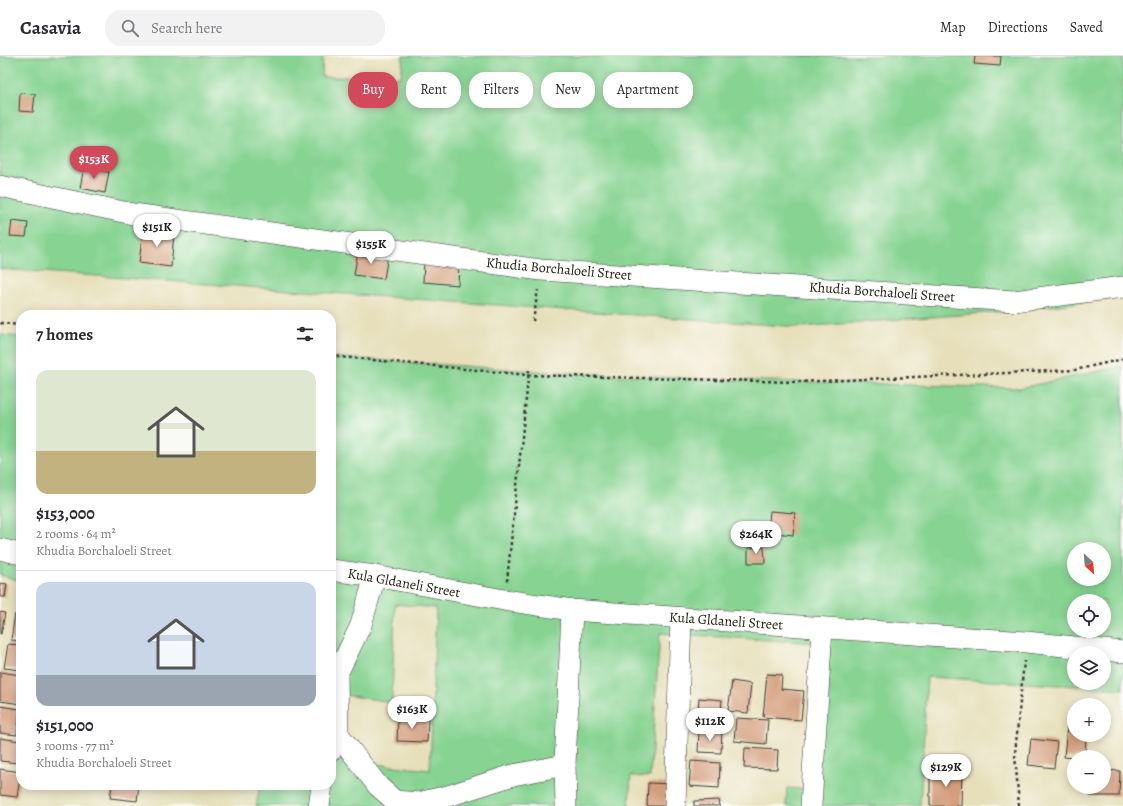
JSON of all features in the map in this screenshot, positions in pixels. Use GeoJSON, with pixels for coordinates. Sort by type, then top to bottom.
{"type":"FeatureCollection","features":[{"type":"Feature","properties":{"kind":"street","name":"Khudia Borchaloeli Street"},"geometry":{"type":"LineString","coordinates":[[0,186],[133,214],[541,270],[1014,301],[1123,287]]}},
{"type":"Feature","properties":{"kind":"street"},"geometry":{"type":"LineString","coordinates":[[0,549],[16,553]]}},
{"type":"Feature","properties":{"kind":"street","name":"Kula Gldaneli Street"},"geometry":{"type":"LineString","coordinates":[[336,571],[375,576],[504,600],[572,610],[1026,642],[1123,652]]}},
{"type":"Feature","properties":{"kind":"street"},"geometry":{"type":"LineString","coordinates":[[336,708],[337,674],[361,625],[375,576]]}},
{"type":"Feature","properties":{"kind":"street"},"geometry":{"type":"LineString","coordinates":[[566,806],[565,765],[572,610]]}},
{"type":"Feature","properties":{"kind":"street"},"geometry":{"type":"LineString","coordinates":[[675,806],[681,618]]}},
{"type":"Feature","properties":{"kind":"street"},"geometry":{"type":"LineString","coordinates":[[811,806],[822,628]]}},
{"type":"Feature","properties":{"kind":"street"},"geometry":{"type":"LineString","coordinates":[[336,743],[378,786],[395,801],[418,803],[448,796],[513,775],[565,765]]}},
{"type":"Feature","properties":{"kind":"street"},"geometry":{"type":"LineString","coordinates":[[319,806],[321,790]]}},
{"type":"Feature","properties":{"kind":"path"},"geometry":{"type":"LineString","coordinates":[[532,321],[541,270]]}},
{"type":"Feature","properties":{"kind":"path"},"geometry":{"type":"LineString","coordinates":[[0,323],[16,325]]}},
{"type":"Feature","properties":{"kind":"path"},"geometry":{"type":"LineString","coordinates":[[336,356],[528,375],[797,382],[1075,370],[1123,359]]}},
{"type":"Feature","properties":{"kind":"path"},"geometry":{"type":"LineString","coordinates":[[504,600],[529,370]]}},
{"type":"Feature","properties":{"kind":"path"},"geometry":{"type":"LineString","coordinates":[[1018,806],[1015,754],[1026,642]]}},
{"type":"Feature","properties":{"kind":"green space"},"geometry":{"type":"Polygon","coordinates":[[[0,56],[323,56],[322,77],[348,77],[348,108],[398,108],[398,77],[401,77],[403,56],[1123,56],[1123,297],[1011,311],[800,327],[0,269],[0,56]]]}},
{"type":"Feature","properties":{"kind":"green space"},"geometry":{"type":"Polygon","coordinates":[[[0,335],[16,337],[16,580],[0,575],[0,335]]]}},
{"type":"Feature","properties":{"kind":"green space"},"geometry":{"type":"Polygon","coordinates":[[[336,357],[551,372],[702,379],[1020,388],[1123,366],[1123,689],[1111,688],[1111,646],[1067,646],[1067,686],[927,677],[920,806],[786,806],[787,788],[805,789],[815,643],[660,633],[650,777],[631,776],[629,806],[256,806],[259,790],[336,790],[336,760],[430,770],[436,608],[395,604],[392,702],[336,694],[336,357]]]}},
{"type":"Feature","properties":{"kind":"building"},"geometry":{"type":"Polygon","coordinates":[[[975,56],[1001,56],[1000,66],[974,64],[975,56]]]}},
{"type":"Feature","properties":{"kind":"building"},"geometry":{"type":"Polygon","coordinates":[[[20,93],[35,94],[33,112],[19,111],[20,93]]]}},
{"type":"Feature","properties":{"kind":"building"},"geometry":{"type":"Polygon","coordinates":[[[84,167],[109,172],[105,193],[80,188],[84,167]]]}},
{"type":"Feature","properties":{"kind":"building"},"geometry":{"type":"Polygon","coordinates":[[[12,221],[28,223],[26,237],[10,236],[12,221]]]}},
{"type":"Feature","properties":{"kind":"building"},"geometry":{"type":"Polygon","coordinates":[[[143,230],[174,233],[171,267],[139,263],[143,230]]]}},
{"type":"Feature","properties":{"kind":"building"},"geometry":{"type":"Polygon","coordinates":[[[358,251],[388,255],[384,279],[354,275],[358,251]]]}},
{"type":"Feature","properties":{"kind":"building"},"geometry":{"type":"Polygon","coordinates":[[[424,262],[459,264],[458,285],[423,282],[424,262]]]}},
{"type":"Feature","properties":{"kind":"building"},"geometry":{"type":"Polygon","coordinates":[[[770,511],[795,513],[793,535],[768,532],[770,511]]]}},
{"type":"Feature","properties":{"kind":"building"},"geometry":{"type":"Polygon","coordinates":[[[764,547],[765,563],[748,563],[748,548],[764,547]]]}},
{"type":"Feature","properties":{"kind":"building"},"geometry":{"type":"Polygon","coordinates":[[[0,583],[7,584],[5,597],[0,597],[0,583]]]}},
{"type":"Feature","properties":{"kind":"building"},"geometry":{"type":"Polygon","coordinates":[[[0,612],[5,613],[1,634],[0,634],[0,612]]]}},
{"type":"Feature","properties":{"kind":"building"},"geometry":{"type":"Polygon","coordinates":[[[15,614],[16,614],[16,640],[11,640],[15,614]]]}},
{"type":"Feature","properties":{"kind":"building"},"geometry":{"type":"Polygon","coordinates":[[[8,644],[16,645],[16,669],[4,668],[8,644]]]}},
{"type":"Feature","properties":{"kind":"building"},"geometry":{"type":"Polygon","coordinates":[[[0,672],[16,674],[16,703],[0,701],[0,672]]]}},
{"type":"Feature","properties":{"kind":"building"},"geometry":{"type":"Polygon","coordinates":[[[767,674],[782,675],[781,689],[804,691],[801,720],[763,717],[767,674]]]}},
{"type":"Feature","properties":{"kind":"building"},"geometry":{"type":"Polygon","coordinates":[[[732,681],[751,684],[748,713],[728,711],[732,681]]]}},
{"type":"Feature","properties":{"kind":"building"},"geometry":{"type":"Polygon","coordinates":[[[699,698],[722,700],[720,727],[697,726],[699,698]]]}},
{"type":"Feature","properties":{"kind":"building"},"geometry":{"type":"Polygon","coordinates":[[[0,706],[16,708],[16,735],[0,733],[0,706]]]}},
{"type":"Feature","properties":{"kind":"building"},"geometry":{"type":"Polygon","coordinates":[[[398,717],[428,718],[427,742],[397,741],[398,717]]]}},
{"type":"Feature","properties":{"kind":"building"},"geometry":{"type":"Polygon","coordinates":[[[736,718],[768,720],[766,744],[734,741],[736,718]]]}},
{"type":"Feature","properties":{"kind":"building"},"geometry":{"type":"Polygon","coordinates":[[[1067,726],[1067,742],[1086,742],[1085,750],[1067,750],[1067,757],[1064,757],[1067,726]]]}},
{"type":"Feature","properties":{"kind":"building"},"geometry":{"type":"Polygon","coordinates":[[[699,730],[722,731],[721,753],[698,752],[699,730]]]}},
{"type":"Feature","properties":{"kind":"building"},"geometry":{"type":"Polygon","coordinates":[[[0,738],[16,740],[16,763],[0,761],[0,738]]]}},
{"type":"Feature","properties":{"kind":"building"},"geometry":{"type":"Polygon","coordinates":[[[1031,739],[1057,742],[1054,768],[1028,765],[1031,739]]]}},
{"type":"Feature","properties":{"kind":"building"},"geometry":{"type":"Polygon","coordinates":[[[745,748],[778,750],[777,769],[744,768],[745,748]]]}},
{"type":"Feature","properties":{"kind":"building"},"geometry":{"type":"Polygon","coordinates":[[[691,761],[720,763],[719,788],[689,786],[691,761]]]}},
{"type":"Feature","properties":{"kind":"building"},"geometry":{"type":"Polygon","coordinates":[[[0,769],[16,771],[16,790],[18,790],[17,797],[0,795],[0,769]]]}},
{"type":"Feature","properties":{"kind":"building"},"geometry":{"type":"Polygon","coordinates":[[[930,770],[962,770],[961,806],[930,806],[930,770]]]}},
{"type":"Feature","properties":{"kind":"building"},"geometry":{"type":"Polygon","coordinates":[[[1111,770],[1120,771],[1119,796],[1090,796],[1090,794],[1111,794],[1111,770]]]}},
{"type":"Feature","properties":{"kind":"building"},"geometry":{"type":"Polygon","coordinates":[[[648,783],[673,784],[672,806],[647,806],[648,783]]]}},
{"type":"Feature","properties":{"kind":"building"},"geometry":{"type":"Polygon","coordinates":[[[111,790],[138,790],[137,801],[110,798],[111,790]]]}},
{"type":"Feature","properties":{"kind":"building"},"geometry":{"type":"Polygon","coordinates":[[[719,800],[720,806],[694,806],[694,801],[719,800]]]}}]}
